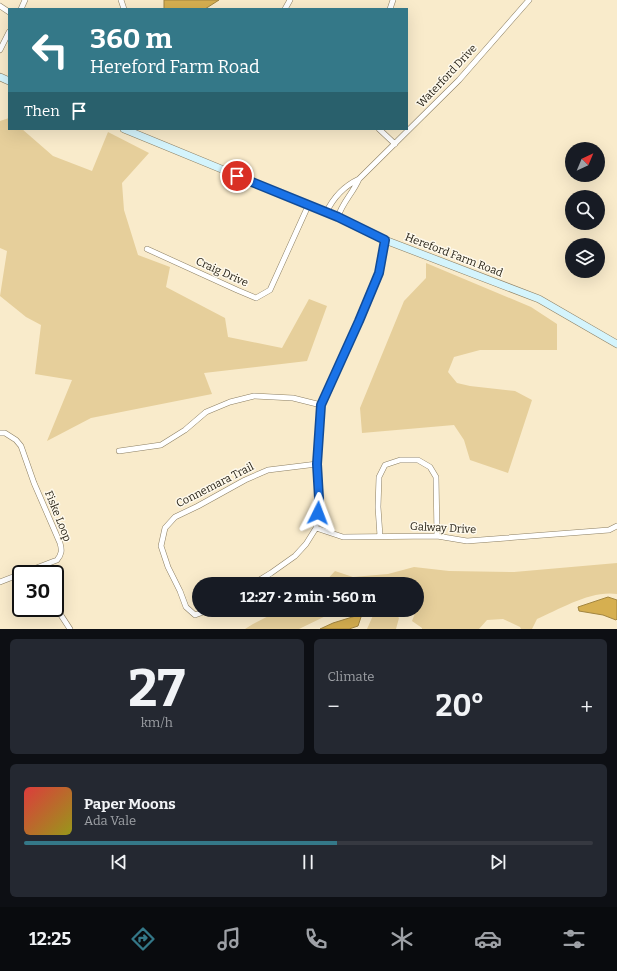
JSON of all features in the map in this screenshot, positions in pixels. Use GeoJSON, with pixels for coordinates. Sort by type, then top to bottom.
{"type":"FeatureCollection","features":[{"type":"Feature","properties":{"kind":"street","name":"Waterford Drive"},"geometry":{"type":"LineString","coordinates":[[338,217],[339,211],[359,179],[459,80],[529,0]]}},
{"type":"Feature","properties":{"kind":"street"},"geometry":{"type":"LineString","coordinates":[[0,50],[8,34]]}},
{"type":"Feature","properties":{"kind":"street","name":"Hereford Farm Road"},"geometry":{"type":"LineString","coordinates":[[126,130],[308,206],[338,217],[385,240],[540,300],[617,344]]}},
{"type":"Feature","properties":{"kind":"street"},"geometry":{"type":"LineString","coordinates":[[380,130],[395,144]]}},
{"type":"Feature","properties":{"kind":"street","name":"Waterford Drive"},"geometry":{"type":"LineString","coordinates":[[326,213],[330,205],[344,188],[351,182],[359,179]]}},
{"type":"Feature","properties":{"kind":"street"},"geometry":{"type":"LineString","coordinates":[[344,188],[350,194]]}},
{"type":"Feature","properties":{"kind":"street","name":"Craig Drive"},"geometry":{"type":"LineString","coordinates":[[147,249],[256,298],[270,290],[308,206]]}},
{"type":"Feature","properties":{"kind":"street"},"geometry":{"type":"LineString","coordinates":[[263,577],[295,556],[306,544],[316,528],[319,498],[317,464],[321,405],[379,273],[385,240]]}},
{"type":"Feature","properties":{"kind":"street"},"geometry":{"type":"LineString","coordinates":[[119,451],[161,445],[184,430],[206,412],[230,402],[254,396],[293,398],[321,405]]}},
{"type":"Feature","properties":{"kind":"street","name":"Fiske Loop"},"geometry":{"type":"LineString","coordinates":[[0,433],[5,433],[16,440],[21,446],[34,483],[60,543],[62,549],[60,556],[57,560],[46,565]]}},
{"type":"Feature","properties":{"kind":"street"},"geometry":{"type":"LineString","coordinates":[[380,536],[378,507],[379,477],[385,465],[400,460],[418,460],[430,467],[436,477],[437,536]]}},
{"type":"Feature","properties":{"kind":"street","name":"Connemara Trail"},"geometry":{"type":"LineString","coordinates":[[192,612],[186,607],[160,546],[165,528],[174,517],[198,506],[245,480],[268,470],[317,464]]}},
{"type":"Feature","properties":{"kind":"street","name":"Galway Drive"},"geometry":{"type":"LineString","coordinates":[[316,528],[343,537],[437,536],[467,541],[609,530],[617,526]]}},
{"type":"Feature","properties":{"kind":"street","name":"Fiske Loop"},"geometry":{"type":"LineString","coordinates":[[0,582],[12,578]]}},
{"type":"Feature","properties":{"kind":"street"},"geometry":{"type":"LineString","coordinates":[[62,617],[70,629]]}},
{"type":"Feature","properties":{"kind":"shaded area"},"geometry":{"type":"Polygon","coordinates":[[[164,0],[219,0],[207,8],[164,8],[164,0]]]}},
{"type":"Feature","properties":{"kind":"shaded area"},"geometry":{"type":"Polygon","coordinates":[[[8,118],[8,130],[23,130],[53,156],[92,171],[108,132],[149,153],[122,183],[124,210],[138,255],[170,267],[166,287],[225,318],[228,337],[282,348],[309,299],[327,306],[307,361],[204,373],[212,394],[91,418],[47,441],[72,380],[35,374],[41,325],[26,317],[0,296],[7,251],[0,248],[0,121],[8,118]]]}},
{"type":"Feature","properties":{"kind":"shaded area"},"geometry":{"type":"Polygon","coordinates":[[[426,263],[531,307],[557,324],[557,350],[480,350],[454,357],[448,372],[457,383],[515,391],[532,400],[508,473],[470,460],[464,440],[454,425],[362,433],[360,408],[404,301],[426,278],[426,263]]]}},
{"type":"Feature","properties":{"kind":"shaded area"},"geometry":{"type":"Polygon","coordinates":[[[617,563],[617,594],[597,595],[576,601],[537,619],[532,629],[521,629],[520,627],[503,619],[487,620],[479,629],[422,629],[412,621],[414,617],[424,617],[424,577],[353,577],[388,574],[414,567],[449,571],[514,572],[617,563]]]}},
{"type":"Feature","properties":{"kind":"shaded area"},"geometry":{"type":"Polygon","coordinates":[[[335,571],[353,577],[329,577],[335,571]]]}},
{"type":"Feature","properties":{"kind":"shaded area"},"geometry":{"type":"Polygon","coordinates":[[[608,597],[617,600],[616,620],[603,615],[579,611],[578,607],[608,597]]]}},
{"type":"Feature","properties":{"kind":"shaded area"},"geometry":{"type":"Polygon","coordinates":[[[266,617],[324,617],[299,629],[245,629],[266,617]]]}},
{"type":"Feature","properties":{"kind":"shaded area"},"geometry":{"type":"Polygon","coordinates":[[[352,617],[361,617],[358,626],[349,629],[320,629],[352,617]]]}},
{"type":"Feature","properties":{"kind":"shaded area"},"geometry":{"type":"Polygon","coordinates":[[[372,617],[399,618],[396,629],[367,629],[372,617]]]}},
{"type":"Feature","properties":{"kind":"route"},"geometry":{"type":"LineString","coordinates":[[237,176],[338,217],[385,240],[379,273],[321,405],[317,464],[319,498],[318,513]]}}]}
